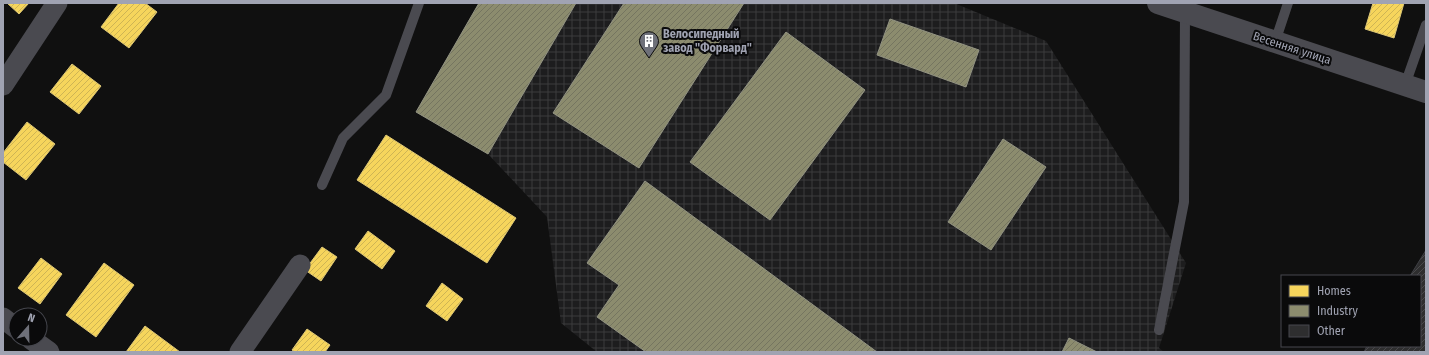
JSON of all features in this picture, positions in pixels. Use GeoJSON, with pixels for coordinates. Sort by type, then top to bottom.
{"type":"FeatureCollection","features":[{"type":"Feature","properties":{"kind":"street"},"geometry":{"type":"LineString","coordinates":[[3,85],[57,3]]}},
{"type":"Feature","properties":{"kind":"street","name":"Весенняя улица"},"geometry":{"type":"LineString","coordinates":[[1158,3],[1426,92]]}},
{"type":"Feature","properties":{"kind":"street"},"geometry":{"type":"LineString","coordinates":[[240,352],[300,265]]}},
{"type":"Feature","properties":{"kind":"lane"},"geometry":{"type":"LineString","coordinates":[[322,184],[343,138],[386,95],[419,3]]}},
{"type":"Feature","properties":{"kind":"lane"},"geometry":{"type":"LineString","coordinates":[[1275,42],[1288,3]]}},
{"type":"Feature","properties":{"kind":"lane"},"geometry":{"type":"LineString","coordinates":[[1159,330],[1184,202],[1185,12]]}},
{"type":"Feature","properties":{"kind":"lane"},"geometry":{"type":"LineString","coordinates":[[1406,85],[1426,25]]}},
{"type":"Feature","properties":{"kind":"shaded area"},"geometry":{"type":"Polygon","coordinates":[[[479,3],[954,3],[1046,41],[1186,263],[1159,348],[1164,352],[597,352],[561,323],[547,217],[488,154],[416,112],[479,3]]]}},
{"type":"Feature","properties":{"kind":"building: Homes"},"geometry":{"type":"Polygon","coordinates":[[[7,3],[29,3],[19,14],[7,3]]]}},
{"type":"Feature","properties":{"kind":"building: Homes"},"geometry":{"type":"Polygon","coordinates":[[[119,3],[145,3],[157,12],[129,48],[101,27],[119,3]]]}},
{"type":"Feature","properties":{"kind":"building: Homes"},"geometry":{"type":"Polygon","coordinates":[[[1373,3],[1404,3],[1394,38],[1365,29],[1373,3]]]}},
{"type":"Feature","properties":{"kind":"building: Homes"},"geometry":{"type":"Polygon","coordinates":[[[72,64],[101,86],[79,114],[50,92],[72,64]]]}},
{"type":"Feature","properties":{"kind":"building: Homes"},"geometry":{"type":"Polygon","coordinates":[[[27,122],[55,144],[26,180],[3,162],[3,153],[27,122]]]}},
{"type":"Feature","properties":{"kind":"building: Homes"},"geometry":{"type":"Polygon","coordinates":[[[386,135],[516,218],[487,263],[357,180],[386,135]]]}},
{"type":"Feature","properties":{"kind":"building: Homes"},"geometry":{"type":"Polygon","coordinates":[[[368,231],[395,251],[382,269],[355,249],[368,231]]]}},
{"type":"Feature","properties":{"kind":"building: Homes"},"geometry":{"type":"Polygon","coordinates":[[[322,247],[337,257],[321,281],[305,270],[322,247]]]}},
{"type":"Feature","properties":{"kind":"building: Homes"},"geometry":{"type":"Polygon","coordinates":[[[41,258],[62,274],[40,304],[18,288],[41,258]]]}},
{"type":"Feature","properties":{"kind":"building: Homes"},"geometry":{"type":"Polygon","coordinates":[[[104,263],[134,285],[96,337],[66,315],[104,263]]]}},
{"type":"Feature","properties":{"kind":"building: Homes"},"geometry":{"type":"Polygon","coordinates":[[[442,283],[463,299],[447,321],[426,306],[442,283]]]}},
{"type":"Feature","properties":{"kind":"building: Homes"},"geometry":{"type":"Polygon","coordinates":[[[145,326],[180,352],[126,352],[145,326]]]}},
{"type":"Feature","properties":{"kind":"building: Homes"},"geometry":{"type":"Polygon","coordinates":[[[307,329],[330,345],[325,352],[295,352],[292,350],[307,329]]]}},
{"type":"Feature","properties":{"kind":"building: Industry"},"geometry":{"type":"Polygon","coordinates":[[[479,3],[576,3],[488,154],[416,112],[479,3]]]}},
{"type":"Feature","properties":{"kind":"building: Industry","name":"Велосипедный завод \"Форвард\""},"geometry":{"type":"Polygon","coordinates":[[[624,3],[744,3],[639,168],[553,113],[624,3]]]}},
{"type":"Feature","properties":{"kind":"building: Industry"},"geometry":{"type":"Polygon","coordinates":[[[890,19],[979,50],[966,87],[877,55],[890,19]]]}},
{"type":"Feature","properties":{"kind":"building: Industry"},"geometry":{"type":"Polygon","coordinates":[[[786,32],[865,90],[770,220],[690,162],[786,32]]]}},
{"type":"Feature","properties":{"kind":"building: Industry"},"geometry":{"type":"Polygon","coordinates":[[[1003,139],[1046,167],[991,250],[948,222],[1003,139]]]}},
{"type":"Feature","properties":{"kind":"building: Industry"},"geometry":{"type":"Polygon","coordinates":[[[645,181],[877,352],[646,352],[597,317],[619,285],[587,263],[645,181]]]}},
{"type":"Feature","properties":{"kind":"building: Industry"},"geometry":{"type":"Polygon","coordinates":[[[1069,338],[1097,352],[1062,352],[1069,338]]]}},
{"type":"Feature","properties":{"kind":"building: Other"},"geometry":{"type":"Polygon","coordinates":[[[1426,250],[1426,352],[1364,352],[1366,347],[1421,347],[1421,275],[1411,275],[1426,250]]]}},
{"type":"Feature","properties":{"kind":"place","name":"Велосипедный завод \"Форвард\""},"geometry":{"type":"Point","coordinates":[649,58]}}]}
